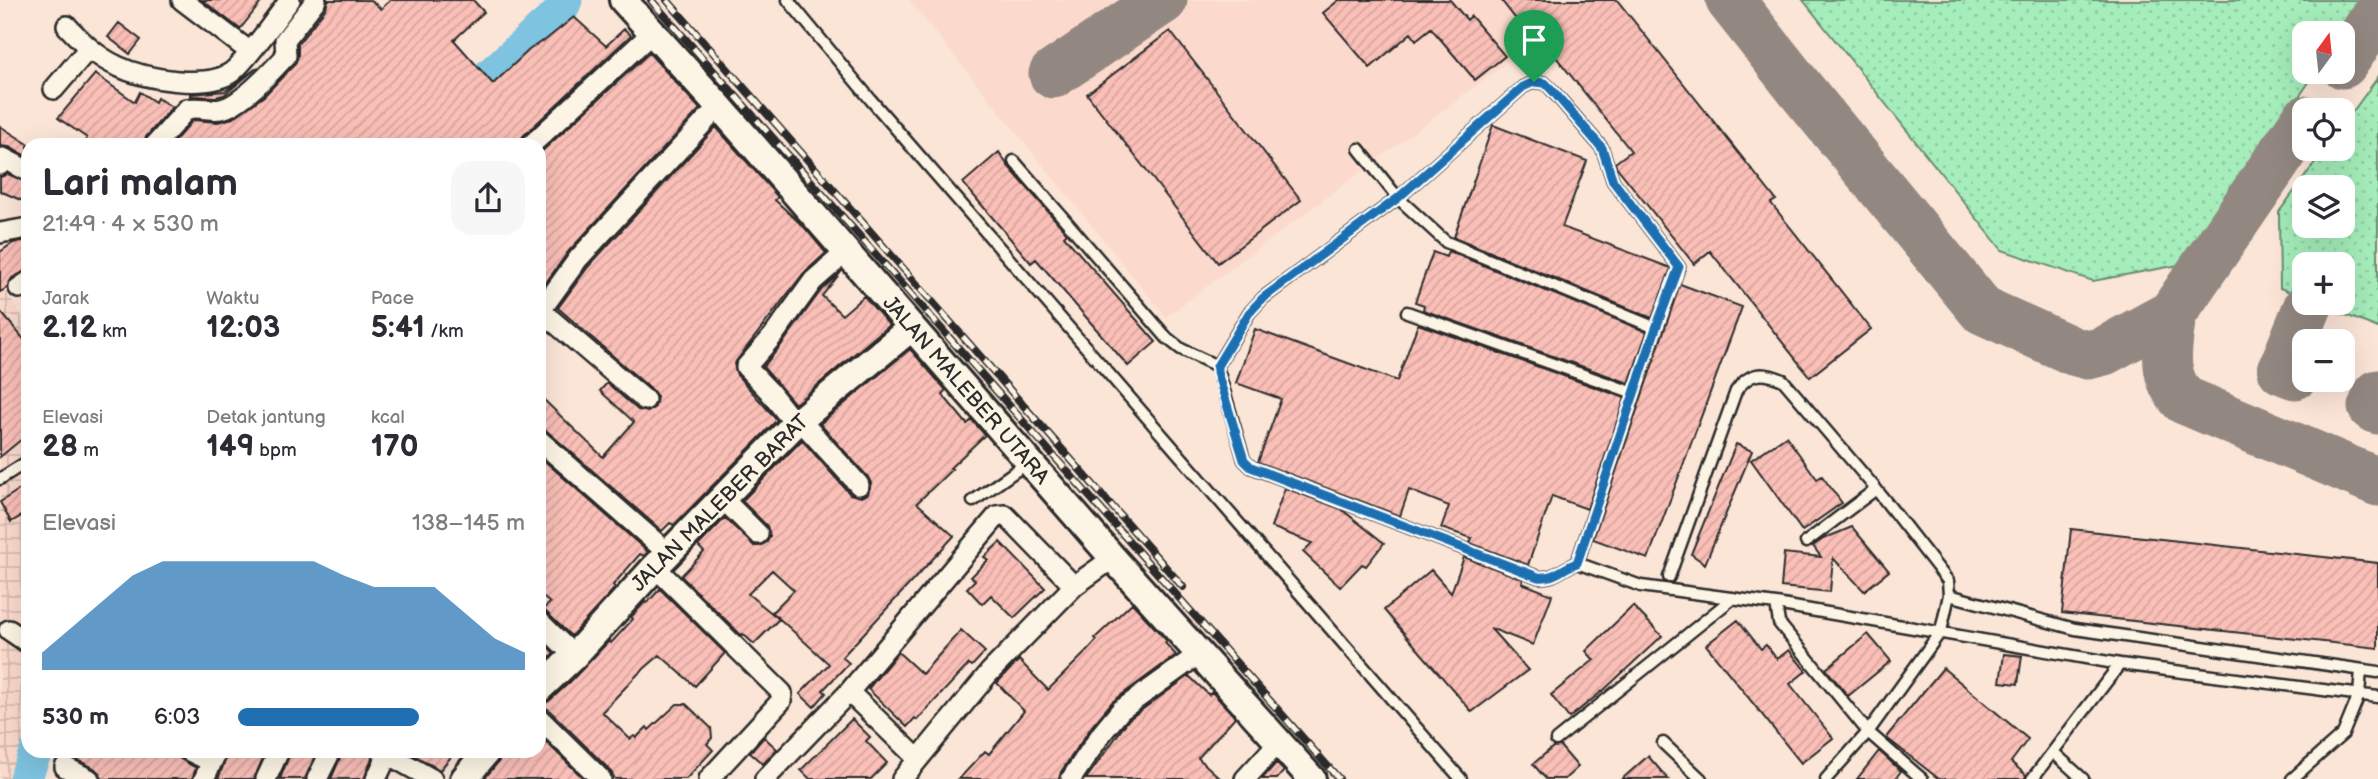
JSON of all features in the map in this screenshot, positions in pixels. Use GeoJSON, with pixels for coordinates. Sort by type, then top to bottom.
{"type":"FeatureCollection","features":[{"type":"Feature","properties":{"kind":"street"},"geometry":{"type":"LineString","coordinates":[[182,0],[249,51]]}},
{"type":"Feature","properties":{"kind":"street"},"geometry":{"type":"LineString","coordinates":[[67,26],[89,48],[118,66],[156,78],[209,82],[232,71],[289,0]]}},
{"type":"Feature","properties":{"kind":"street"},"geometry":{"type":"LineString","coordinates":[[161,138],[187,109],[223,109],[263,82],[286,56],[285,40],[316,0]]}},
{"type":"Feature","properties":{"kind":"street","name":"JALAN MALEBER UTARA"},"geometry":{"type":"LineString","coordinates":[[623,0],[719,106],[1028,462],[1312,779]]}},
{"type":"Feature","properties":{"kind":"street"},"geometry":{"type":"LineString","coordinates":[[539,138],[653,32]]}},
{"type":"Feature","properties":{"kind":"street"},"geometry":{"type":"LineString","coordinates":[[54,89],[89,48]]}},
{"type":"Feature","properties":{"kind":"street"},"geometry":{"type":"LineString","coordinates":[[546,304],[578,259],[719,106]]}},
{"type":"Feature","properties":{"kind":"street"},"geometry":{"type":"LineString","coordinates":[[1,160],[21,169]]}},
{"type":"Feature","properties":{"kind":"street"},"geometry":{"type":"LineString","coordinates":[[2,228],[21,228]]}},
{"type":"Feature","properties":{"kind":"street"},"geometry":{"type":"LineString","coordinates":[[846,252],[813,281],[746,367],[859,485]]}},
{"type":"Feature","properties":{"kind":"street"},"geometry":{"type":"LineString","coordinates":[[546,317],[645,400]]}},
{"type":"Feature","properties":{"kind":"street","name":"JALAN MALEBER BARAT"},"geometry":{"type":"LineString","coordinates":[[546,680],[574,656],[662,560],[797,422],[911,327]]}},
{"type":"Feature","properties":{"kind":"street"},"geometry":{"type":"LineString","coordinates":[[546,447],[662,560],[782,693],[781,701],[709,779]]}},
{"type":"Feature","properties":{"kind":"street"},"geometry":{"type":"LineString","coordinates":[[723,499],[758,534]]}},
{"type":"Feature","properties":{"kind":"street"},"geometry":{"type":"LineString","coordinates":[[765,779],[849,692],[922,602],[1000,514],[1005,515],[1074,586]]}},
{"type":"Feature","properties":{"kind":"street"},"geometry":{"type":"LineString","coordinates":[[902,779],[989,673],[1074,586],[1113,558]]}},
{"type":"Feature","properties":{"kind":"street"},"geometry":{"type":"LineString","coordinates":[[546,628],[574,656]]}},
{"type":"Feature","properties":{"kind":"street"},"geometry":{"type":"LineString","coordinates":[[5,631],[21,639]]}},
{"type":"Feature","properties":{"kind":"street"},"geometry":{"type":"LineString","coordinates":[[1071,779],[1121,710],[1199,654]]}},
{"type":"Feature","properties":{"kind":"street"},"geometry":{"type":"LineString","coordinates":[[849,692],[918,760]]}},
{"type":"Feature","properties":{"kind":"street"},"geometry":{"type":"LineString","coordinates":[[546,725],[601,779]]}},
{"type":"Feature","properties":{"kind":"street"},"geometry":{"type":"LineString","coordinates":[[1245,779],[1279,742]]}},
{"type":"Feature","properties":{"kind":"street"},"geometry":{"type":"LineString","coordinates":[[266,779],[276,758]]}},
{"type":"Feature","properties":{"kind":"street"},"geometry":{"type":"LineString","coordinates":[[317,779],[328,758]]}},
{"type":"Feature","properties":{"kind":"street"},"geometry":{"type":"LineString","coordinates":[[376,779],[383,758]]}},
{"type":"Feature","properties":{"kind":"street"},"geometry":{"type":"LineString","coordinates":[[394,758],[432,779]]}},
{"type":"Feature","properties":{"kind":"street"},"geometry":{"type":"LineString","coordinates":[[464,779],[480,758]]}},
{"type":"Feature","properties":{"kind":"street"},"geometry":{"type":"LineString","coordinates":[[65,767],[89,779]]}},
{"type":"Feature","properties":{"kind":"lane"},"geometry":{"type":"LineString","coordinates":[[788,0],[871,100],[1461,779]]}},
{"type":"Feature","properties":{"kind":"lane"},"geometry":{"type":"LineString","coordinates":[[1577,563],[1679,267],[1613,181],[1602,148],[1545,83],[1534,82],[1523,87],[1398,198],[1263,298],[1249,313],[1217,366],[1244,460],[1257,471],[1538,577],[1555,576],[1566,566],[1577,563],[1641,586],[1776,604],[2120,664],[2378,697]]}},
{"type":"Feature","properties":{"kind":"lane"},"geometry":{"type":"LineString","coordinates":[[1359,149],[1398,198],[1446,242],[1656,328]]}},
{"type":"Feature","properties":{"kind":"lane"},"geometry":{"type":"LineString","coordinates":[[1014,161],[1167,338],[1181,349],[1217,366]]}},
{"type":"Feature","properties":{"kind":"lane"},"geometry":{"type":"LineString","coordinates":[[1407,312],[1634,393]]}},
{"type":"Feature","properties":{"kind":"lane"},"geometry":{"type":"LineString","coordinates":[[1669,577],[1736,391],[1744,380],[1755,374],[1772,375],[1783,380],[1948,581],[1950,595],[1941,631],[1868,732],[1826,779]]}},
{"type":"Feature","properties":{"kind":"lane"},"geometry":{"type":"LineString","coordinates":[[973,501],[1028,462]]}},
{"type":"Feature","properties":{"kind":"lane"},"geometry":{"type":"LineString","coordinates":[[0,479],[21,465]]}},
{"type":"Feature","properties":{"kind":"lane"},"geometry":{"type":"LineString","coordinates":[[1806,542],[1875,489]]}},
{"type":"Feature","properties":{"kind":"lane"},"geometry":{"type":"LineString","coordinates":[[1950,595],[2075,629],[2378,672]]}},
{"type":"Feature","properties":{"kind":"lane"},"geometry":{"type":"LineString","coordinates":[[1556,740],[1732,598]]}},
{"type":"Feature","properties":{"kind":"lane"},"geometry":{"type":"LineString","coordinates":[[1776,604],[1779,623],[1868,732],[1922,779]]}},
{"type":"Feature","properties":{"kind":"lane"},"geometry":{"type":"LineString","coordinates":[[2032,779],[2120,664]]}},
{"type":"Feature","properties":{"kind":"lane"},"geometry":{"type":"LineString","coordinates":[[2292,779],[2343,734],[2359,695],[2361,670]]}},
{"type":"Feature","properties":{"kind":"lane"},"geometry":{"type":"LineString","coordinates":[[1662,743],[1701,779]]}},
{"type":"Feature","properties":{"kind":"lane"},"geometry":{"type":"LineString","coordinates":[[2053,752],[2083,779]]}},
{"type":"Feature","properties":{"kind":"shaded area"},"geometry":{"type":"Polygon","coordinates":[[[909,0],[1591,0],[1166,317],[909,0]]]}},
{"type":"Feature","properties":{"kind":"shaded area"},"geometry":{"type":"Polygon","coordinates":[[[0,283],[21,314],[21,758],[31,758],[23,779],[0,779],[0,283]]]}},
{"type":"Feature","properties":{"kind":"green space"},"geometry":{"type":"Polygon","coordinates":[[[1803,0],[2365,0],[2350,21],[2292,21],[2292,84],[2308,84],[2298,98],[2292,98],[2292,107],[2184,264],[2093,281],[2002,250],[1803,0]]]}},
{"type":"Feature","properties":{"kind":"green space"},"geometry":{"type":"Polygon","coordinates":[[[2378,77],[2378,328],[2346,315],[2355,315],[2355,252],[2292,252],[2292,293],[2280,288],[2279,212],[2292,194],[2292,238],[2355,238],[2355,175],[2306,175],[2316,161],[2355,161],[2355,109],[2378,77]]]}},
{"type":"Feature","properties":{"kind":"building"},"geometry":{"type":"Polygon","coordinates":[[[202,0],[263,0],[240,29],[202,0]]]}},
{"type":"Feature","properties":{"kind":"building"},"geometry":{"type":"Polygon","coordinates":[[[328,0],[371,0],[381,9],[390,0],[473,0],[484,12],[454,40],[493,84],[529,50],[574,17],[606,46],[624,29],[631,35],[522,138],[177,138],[193,120],[218,122],[233,118],[264,96],[295,64],[298,44],[326,8],[328,0]]]}},
{"type":"Feature","properties":{"kind":"building"},"geometry":{"type":"Polygon","coordinates":[[[1339,0],[1450,0],[1467,20],[1471,16],[1505,56],[1475,80],[1431,28],[1416,40],[1411,33],[1370,68],[1323,13],[1339,0]]]}},
{"type":"Feature","properties":{"kind":"building"},"geometry":{"type":"Polygon","coordinates":[[[1501,0],[1617,0],[1776,200],[1771,203],[1871,329],[1810,377],[1710,251],[1694,264],[1616,166],[1615,163],[1631,151],[1532,27],[1526,32],[1501,0]]]}},
{"type":"Feature","properties":{"kind":"building"},"geometry":{"type":"Polygon","coordinates":[[[119,23],[141,40],[130,54],[108,37],[119,23]]]}},
{"type":"Feature","properties":{"kind":"building"},"geometry":{"type":"Polygon","coordinates":[[[1170,31],[1301,200],[1218,263],[1087,94],[1170,31]]]}},
{"type":"Feature","properties":{"kind":"building"},"geometry":{"type":"Polygon","coordinates":[[[649,53],[700,109],[569,251],[546,282],[546,148],[649,53]]]}},
{"type":"Feature","properties":{"kind":"building"},"geometry":{"type":"Polygon","coordinates":[[[258,67],[224,95],[191,96],[225,91],[258,67]]]}},
{"type":"Feature","properties":{"kind":"building"},"geometry":{"type":"Polygon","coordinates":[[[95,74],[135,102],[140,92],[155,102],[157,98],[172,107],[146,138],[87,138],[58,118],[95,74]]]}},
{"type":"Feature","properties":{"kind":"building"},"geometry":{"type":"Polygon","coordinates":[[[1493,125],[1587,161],[1562,227],[1671,268],[1652,318],[1454,237],[1493,125]]]}},
{"type":"Feature","properties":{"kind":"building"},"geometry":{"type":"Polygon","coordinates":[[[0,126],[21,140],[21,153],[9,147],[0,146],[0,126]]]}},
{"type":"Feature","properties":{"kind":"building"},"geometry":{"type":"Polygon","coordinates":[[[716,127],[778,197],[775,200],[805,228],[826,253],[803,274],[734,364],[737,375],[777,420],[674,525],[670,523],[662,531],[546,431],[546,402],[603,457],[634,422],[600,391],[607,383],[638,410],[648,412],[655,407],[657,397],[653,391],[558,308],[588,267],[716,127]]]}},
{"type":"Feature","properties":{"kind":"building"},"geometry":{"type":"Polygon","coordinates":[[[999,152],[1008,166],[1067,233],[1064,236],[1156,342],[1128,366],[1036,259],[1031,263],[963,183],[999,152]]]}},
{"type":"Feature","properties":{"kind":"building"},"geometry":{"type":"Polygon","coordinates":[[[8,174],[21,180],[21,200],[0,191],[0,177],[8,174]]]}},
{"type":"Feature","properties":{"kind":"building"},"geometry":{"type":"Polygon","coordinates":[[[21,241],[21,274],[12,278],[7,288],[0,292],[0,252],[13,243],[21,241]]]}},
{"type":"Feature","properties":{"kind":"building"},"geometry":{"type":"Polygon","coordinates":[[[1448,251],[1647,332],[1629,383],[1423,310],[1424,305],[1415,302],[1433,252],[1446,257],[1448,251]]]}},
{"type":"Feature","properties":{"kind":"building"},"geometry":{"type":"Polygon","coordinates":[[[842,271],[822,296],[842,315],[864,296],[889,325],[795,404],[763,367],[822,289],[842,271]]]}},
{"type":"Feature","properties":{"kind":"building"},"geometry":{"type":"Polygon","coordinates":[[[1680,284],[1742,307],[1648,559],[1593,539],[1680,284]]]}},
{"type":"Feature","properties":{"kind":"building"},"geometry":{"type":"Polygon","coordinates":[[[0,311],[21,336],[21,440],[0,457],[0,311]]]}},
{"type":"Feature","properties":{"kind":"building"},"geometry":{"type":"Polygon","coordinates":[[[1418,324],[1625,398],[1587,509],[1552,496],[1528,565],[1470,543],[1472,538],[1441,528],[1449,506],[1409,490],[1400,516],[1258,462],[1281,399],[1236,383],[1255,329],[1397,381],[1418,324]]]}},
{"type":"Feature","properties":{"kind":"building"},"geometry":{"type":"Polygon","coordinates":[[[910,349],[946,390],[942,394],[967,424],[972,420],[985,435],[917,503],[954,536],[842,657],[849,663],[823,690],[826,693],[814,707],[800,694],[829,664],[772,612],[794,590],[772,570],[748,594],[779,619],[754,644],[741,635],[681,576],[704,552],[698,546],[725,518],[754,546],[767,542],[770,536],[767,526],[742,501],[802,440],[850,494],[861,497],[868,494],[871,483],[868,477],[820,424],[910,349]]]}},
{"type":"Feature","properties":{"kind":"building"},"geometry":{"type":"Polygon","coordinates":[[[1786,436],[1817,479],[1822,476],[1842,503],[1802,531],[1751,460],[1786,436]]]}},
{"type":"Feature","properties":{"kind":"building"},"geometry":{"type":"Polygon","coordinates":[[[1736,444],[1752,451],[1705,564],[1691,554],[1736,444]]]}},
{"type":"Feature","properties":{"kind":"building"},"geometry":{"type":"Polygon","coordinates":[[[546,462],[648,552],[644,556],[640,554],[613,585],[615,588],[571,636],[546,612],[546,606],[550,603],[546,600],[546,462]]]}},
{"type":"Feature","properties":{"kind":"building"},"geometry":{"type":"Polygon","coordinates":[[[21,488],[21,516],[11,522],[0,502],[21,488]]]}},
{"type":"Feature","properties":{"kind":"building"},"geometry":{"type":"Polygon","coordinates":[[[1285,488],[1341,509],[1384,543],[1366,566],[1362,564],[1340,587],[1303,552],[1312,543],[1271,527],[1285,488]]]}},
{"type":"Feature","properties":{"kind":"building"},"geometry":{"type":"Polygon","coordinates":[[[1852,527],[1889,571],[1864,591],[1833,558],[1830,592],[1781,587],[1784,553],[1821,557],[1813,546],[1852,527]]]}},
{"type":"Feature","properties":{"kind":"building"},"geometry":{"type":"Polygon","coordinates":[[[2071,529],[2378,563],[2378,648],[2062,613],[2071,529]]]}},
{"type":"Feature","properties":{"kind":"building"},"geometry":{"type":"Polygon","coordinates":[[[1000,542],[1045,588],[1014,618],[991,595],[982,604],[967,588],[975,580],[971,577],[988,560],[984,557],[1000,542]]]}},
{"type":"Feature","properties":{"kind":"building"},"geometry":{"type":"Polygon","coordinates":[[[1464,557],[1523,579],[1522,583],[1552,595],[1533,645],[1490,628],[1528,670],[1472,712],[1384,610],[1431,570],[1451,593],[1464,557]]]}},
{"type":"Feature","properties":{"kind":"building"},"geometry":{"type":"Polygon","coordinates":[[[660,589],[725,653],[695,686],[660,655],[602,712],[630,739],[634,736],[636,738],[647,727],[649,730],[677,704],[686,704],[711,728],[712,738],[707,744],[713,750],[686,779],[615,779],[610,770],[546,708],[546,702],[570,682],[609,641],[611,643],[633,619],[631,617],[660,589]]]}},
{"type":"Feature","properties":{"kind":"building"},"geometry":{"type":"Polygon","coordinates":[[[1132,603],[1167,641],[1165,643],[1176,655],[1112,702],[1092,726],[1059,779],[959,779],[985,751],[989,754],[1024,711],[997,683],[1019,660],[1048,690],[1097,640],[1095,638],[1132,603]]]}},
{"type":"Feature","properties":{"kind":"building"},"geometry":{"type":"Polygon","coordinates":[[[1633,606],[1662,636],[1569,718],[1551,695],[1594,660],[1586,651],[1633,606]]]}},
{"type":"Feature","properties":{"kind":"building"},"geometry":{"type":"Polygon","coordinates":[[[1738,620],[1761,649],[1766,645],[1777,659],[1789,650],[1806,671],[1790,684],[1833,738],[1801,763],[1706,645],[1738,620]]]}},
{"type":"Feature","properties":{"kind":"building"},"geometry":{"type":"Polygon","coordinates":[[[961,630],[985,652],[972,666],[969,664],[917,720],[915,718],[907,727],[868,689],[898,652],[922,674],[961,630]]]}},
{"type":"Feature","properties":{"kind":"building"},"geometry":{"type":"Polygon","coordinates":[[[1868,634],[1891,661],[1848,696],[1826,669],[1868,634]]]}},
{"type":"Feature","properties":{"kind":"building"},"geometry":{"type":"Polygon","coordinates":[[[546,645],[554,653],[546,660],[546,645]]]}},
{"type":"Feature","properties":{"kind":"building"},"geometry":{"type":"Polygon","coordinates":[[[2004,654],[2022,656],[2018,684],[2000,682],[2004,654]]]}},
{"type":"Feature","properties":{"kind":"building"},"geometry":{"type":"Polygon","coordinates":[[[1943,668],[2028,739],[2011,762],[2026,775],[2025,779],[1939,779],[1888,739],[1887,736],[1943,668]]]}},
{"type":"Feature","properties":{"kind":"building"},"geometry":{"type":"Polygon","coordinates":[[[1189,676],[1209,695],[1212,692],[1235,717],[1198,758],[1221,779],[1086,779],[1129,719],[1189,676]]]}},
{"type":"Feature","properties":{"kind":"building"},"geometry":{"type":"Polygon","coordinates":[[[852,719],[870,737],[866,741],[887,763],[871,779],[810,779],[801,770],[852,719]]]}},
{"type":"Feature","properties":{"kind":"building"},"geometry":{"type":"Polygon","coordinates":[[[764,737],[777,749],[763,764],[750,753],[764,737]]]}},
{"type":"Feature","properties":{"kind":"building"},"geometry":{"type":"Polygon","coordinates":[[[546,742],[584,779],[484,779],[500,758],[546,758],[546,742]]]}},
{"type":"Feature","properties":{"kind":"building"},"geometry":{"type":"Polygon","coordinates":[[[1560,746],[1578,767],[1565,779],[1546,779],[1533,764],[1553,747],[1560,746]]]}},
{"type":"Feature","properties":{"kind":"building"},"geometry":{"type":"Polygon","coordinates":[[[1879,751],[1901,771],[1895,779],[1857,779],[1879,751]]]}},
{"type":"Feature","properties":{"kind":"building"},"geometry":{"type":"Polygon","coordinates":[[[1648,756],[1668,779],[1622,779],[1648,756]]]}},
{"type":"Feature","properties":{"kind":"building"},"geometry":{"type":"Polygon","coordinates":[[[74,758],[179,758],[196,768],[192,779],[101,779],[100,773],[74,758]]]}},
{"type":"Feature","properties":{"kind":"building"},"geometry":{"type":"Polygon","coordinates":[[[226,758],[263,758],[254,779],[218,779],[226,758]]]}},
{"type":"Feature","properties":{"kind":"building"},"geometry":{"type":"Polygon","coordinates":[[[288,758],[314,758],[305,779],[280,779],[288,758]]]}},
{"type":"Feature","properties":{"kind":"building"},"geometry":{"type":"Polygon","coordinates":[[[340,758],[372,758],[364,779],[331,779],[340,758]]]}},
{"type":"Feature","properties":{"kind":"building"},"geometry":{"type":"Polygon","coordinates":[[[419,758],[450,758],[440,770],[419,758]]]}},
{"type":"Feature","properties":{"kind":"building"},"geometry":{"type":"Polygon","coordinates":[[[1276,763],[1284,771],[1277,779],[1262,779],[1276,763]]]}},
{"type":"Feature","properties":{"kind":"waterway"},"geometry":{"type":"LineString","coordinates":[[422,138],[562,10],[566,0]]}},
{"type":"Feature","properties":{"kind":"waterway"},"geometry":{"type":"LineString","coordinates":[[25,779],[33,758]]}},
{"type":"Feature","properties":{"kind":"taxiway"},"geometry":{"type":"LineString","coordinates":[[1053,74],[1163,0]]}},
{"type":"Feature","properties":{"kind":"taxiway"},"geometry":{"type":"LineString","coordinates":[[1730,0],[1982,310],[2073,351],[2088,355],[2104,351],[2172,314],[2292,139]]}},
{"type":"Feature","properties":{"kind":"taxiway"},"geometry":{"type":"LineString","coordinates":[[2356,45],[2378,13]]}},
{"type":"Feature","properties":{"kind":"taxiway"},"geometry":{"type":"LineString","coordinates":[[2172,314],[2168,349],[2169,370],[2171,381],[2184,400],[2378,482]]}},
{"type":"Feature","properties":{"kind":"taxiway"},"geometry":{"type":"LineString","coordinates":[[2299,329],[2304,315]]}},
{"type":"Feature","properties":{"kind":"taxiway"},"geometry":{"type":"LineString","coordinates":[[2292,345],[2282,370],[2292,374]]}},
{"type":"Feature","properties":{"kind":"taxiway"},"geometry":{"type":"LineString","coordinates":[[2378,394],[2372,407],[2378,410]]}},
{"type":"Feature","properties":{"kind":"railway"},"geometry":{"type":"LineString","coordinates":[[651,0],[1339,779]]}},
{"type":"Feature","properties":{"kind":"railway"},"geometry":{"type":"LineString","coordinates":[[667,0],[1183,587]]}},
{"type":"Feature","properties":{"kind":"route"},"geometry":{"type":"LineString","coordinates":[[1534,82],[1545,83],[1602,148],[1613,181],[1679,267],[1577,563],[1566,566],[1555,576],[1548,578],[1538,577],[1257,471],[1244,460],[1217,372],[1217,366],[1249,313],[1263,298],[1398,198],[1523,87],[1534,82]]}}]}
